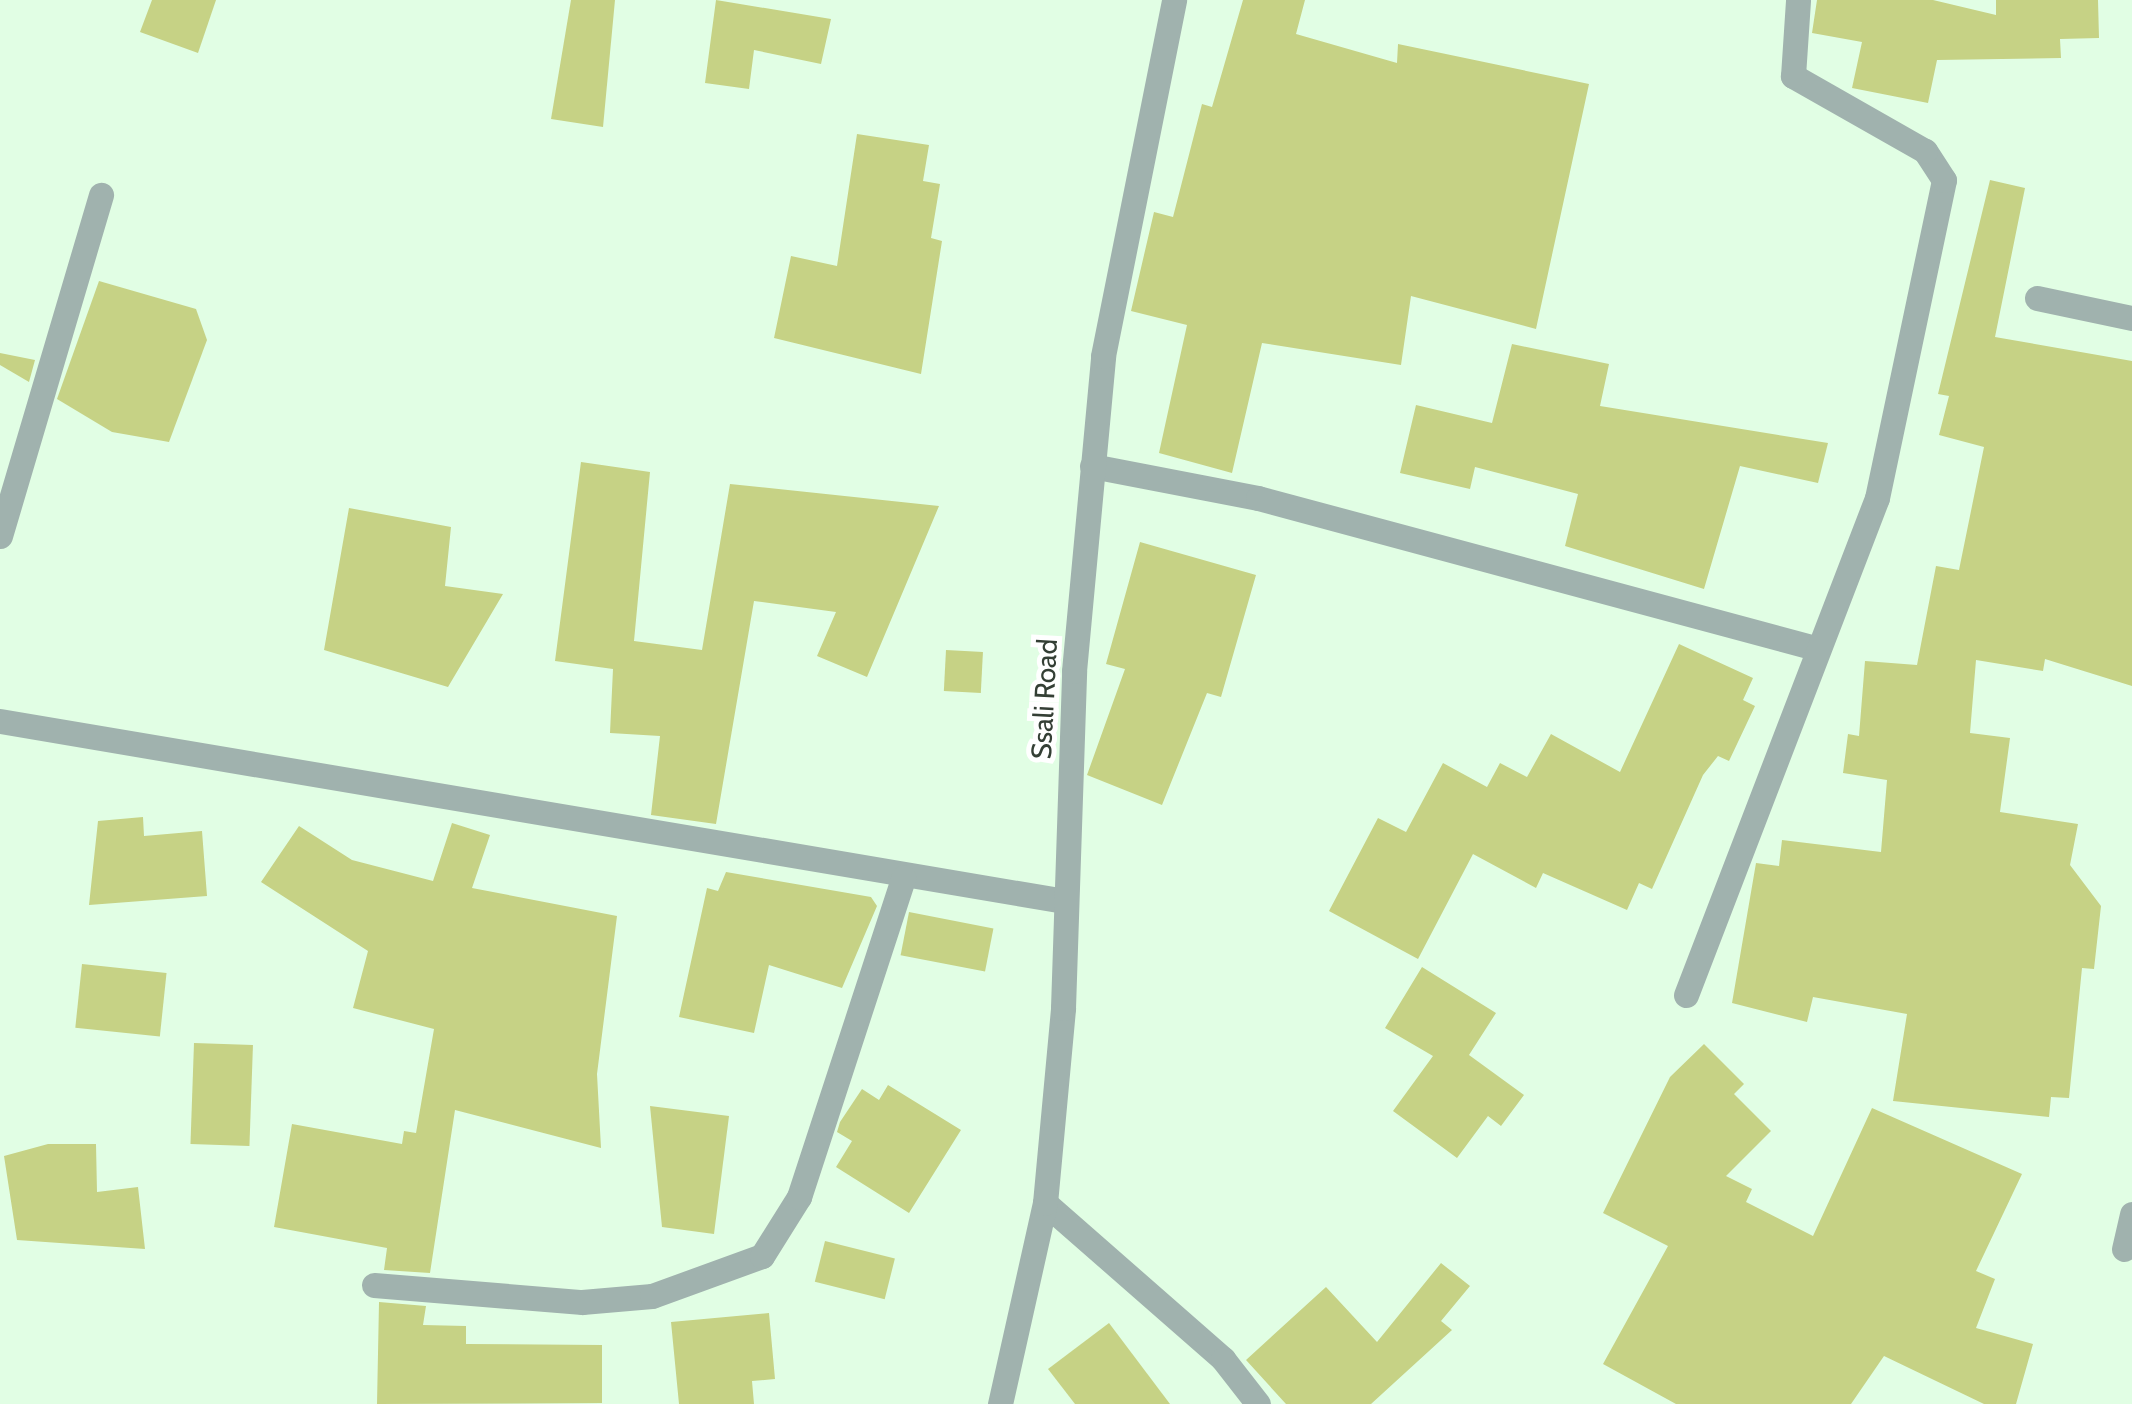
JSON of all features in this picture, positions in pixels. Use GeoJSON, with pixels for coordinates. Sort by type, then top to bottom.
{"type":"FeatureCollection","features":[{"type":"Feature","properties":{"kind":"street","name":"Ssali Road"},"geometry":{"type":"LineString","coordinates":[[1000,1404],[1045,1203],[1092,466],[1124,238],[1174,0]]}},
{"type":"Feature","properties":{"kind":"street"},"geometry":{"type":"LineString","coordinates":[[1686,995],[1815,648],[1877,498],[1944,180],[1925,152],[1793,76],[1798,0]]}},
{"type":"Feature","properties":{"kind":"street"},"geometry":{"type":"LineString","coordinates":[[0,536],[101,195]]}},
{"type":"Feature","properties":{"kind":"street"},"geometry":{"type":"LineString","coordinates":[[2037,298],[2132,318]]}},
{"type":"Feature","properties":{"kind":"street"},"geometry":{"type":"LineString","coordinates":[[1092,466],[1258,498],[1815,648]]}},
{"type":"Feature","properties":{"kind":"street"},"geometry":{"type":"LineString","coordinates":[[0,721],[903,878],[1064,901]]}},
{"type":"Feature","properties":{"kind":"street"},"geometry":{"type":"LineString","coordinates":[[374,1285],[582,1302],[702,1283],[762,1256],[799,1197],[903,878]]}},
{"type":"Feature","properties":{"kind":"street"},"geometry":{"type":"LineString","coordinates":[[1045,1203],[1223,1359],[1258,1404]]}},
{"type":"Feature","properties":{"kind":"street"},"geometry":{"type":"LineString","coordinates":[[2124,1248],[2132,1214]]}},
{"type":"Feature","properties":{"kind":"building"},"geometry":{"type":"Polygon","coordinates":[[[152,0],[216,0],[198,53],[140,32],[152,0]]]}},
{"type":"Feature","properties":{"kind":"building"},"geometry":{"type":"Polygon","coordinates":[[[571,0],[615,0],[603,127],[551,119],[571,0]]]}},
{"type":"Feature","properties":{"kind":"building"},"geometry":{"type":"Polygon","coordinates":[[[716,0],[831,19],[821,64],[754,50],[749,89],[705,83],[716,0]]]}},
{"type":"Feature","properties":{"kind":"building"},"geometry":{"type":"Polygon","coordinates":[[[1243,0],[1305,0],[1296,34],[1397,63],[1398,44],[1589,84],[1536,329],[1411,296],[1401,365],[1262,343],[1232,473],[1159,453],[1187,325],[1131,311],[1154,212],[1173,217],[1202,104],[1212,107],[1243,0]]]}},
{"type":"Feature","properties":{"kind":"building"},"geometry":{"type":"Polygon","coordinates":[[[1817,0],[1933,0],[1996,15],[1996,0],[2098,0],[2099,38],[2060,39],[2061,58],[1937,60],[1928,103],[1852,88],[1862,42],[1812,33],[1817,0]]]}},
{"type":"Feature","properties":{"kind":"building"},"geometry":{"type":"Polygon","coordinates":[[[857,134],[929,145],[923,181],[940,184],[931,238],[942,241],[921,374],[774,338],[791,256],[837,266],[857,134]]]}},
{"type":"Feature","properties":{"kind":"building"},"geometry":{"type":"Polygon","coordinates":[[[1990,180],[2025,188],[1995,337],[2132,361],[2132,686],[2045,659],[2043,671],[1976,660],[1970,733],[2010,738],[2000,812],[2078,824],[2070,865],[2101,906],[2094,969],[2082,968],[2069,1098],[2051,1097],[2049,1117],[1893,1101],[1907,1014],[1813,997],[1807,1022],[1732,1003],[1756,863],[1779,866],[1782,840],[1881,852],[1887,780],[1843,773],[1848,734],[1859,736],[1865,661],[1917,665],[1936,566],[1959,570],[1984,447],[1939,435],[1949,396],[1938,394],[1990,180]]]}},
{"type":"Feature","properties":{"kind":"building"},"geometry":{"type":"Polygon","coordinates":[[[99,281],[196,309],[207,340],[169,442],[112,432],[57,399],[99,281]]]}},
{"type":"Feature","properties":{"kind":"building"},"geometry":{"type":"Polygon","coordinates":[[[1512,344],[1609,364],[1600,406],[1828,443],[1818,483],[1740,466],[1704,589],[1565,546],[1578,494],[1475,467],[1470,489],[1400,473],[1416,405],[1492,423],[1512,344]]]}},
{"type":"Feature","properties":{"kind":"building"},"geometry":{"type":"Polygon","coordinates":[[[0,353],[35,360],[29,382],[0,365],[0,353]]]}},
{"type":"Feature","properties":{"kind":"building"},"geometry":{"type":"Polygon","coordinates":[[[581,462],[650,472],[634,641],[702,650],[730,484],[939,506],[867,677],[817,656],[836,612],[754,601],[716,824],[651,815],[660,736],[610,733],[613,669],[555,661],[581,462]]]}},
{"type":"Feature","properties":{"kind":"building"},"geometry":{"type":"Polygon","coordinates":[[[349,508],[451,527],[445,586],[503,594],[448,687],[324,650],[349,508]]]}},
{"type":"Feature","properties":{"kind":"building"},"geometry":{"type":"Polygon","coordinates":[[[1140,542],[1256,575],[1221,697],[1207,693],[1162,805],[1087,775],[1125,669],[1106,664],[1140,542]]]}},
{"type":"Feature","properties":{"kind":"building"},"geometry":{"type":"Polygon","coordinates":[[[1679,644],[1753,678],[1743,700],[1755,706],[1729,761],[1718,756],[1703,775],[1652,889],[1639,883],[1627,910],[1543,873],[1536,888],[1473,854],[1418,959],[1329,911],[1378,818],[1406,832],[1443,763],[1487,787],[1500,763],[1527,777],[1551,734],[1620,772],[1679,644]]]}},
{"type":"Feature","properties":{"kind":"building"},"geometry":{"type":"Polygon","coordinates":[[[946,650],[983,652],[981,693],[944,691],[946,650]]]}},
{"type":"Feature","properties":{"kind":"building"},"geometry":{"type":"Polygon","coordinates":[[[143,817],[144,836],[202,831],[207,896],[89,905],[98,821],[143,817]]]}},
{"type":"Feature","properties":{"kind":"building"},"geometry":{"type":"Polygon","coordinates":[[[452,823],[490,835],[472,888],[617,916],[597,1074],[601,1148],[455,1110],[430,1273],[384,1270],[387,1248],[274,1227],[292,1124],[402,1144],[404,1131],[416,1133],[434,1029],[353,1008],[368,951],[261,882],[299,826],[352,860],[433,881],[452,823]]]}},
{"type":"Feature","properties":{"kind":"building"},"geometry":{"type":"Polygon","coordinates":[[[726,872],[871,897],[877,906],[842,988],[769,965],[754,1033],[679,1017],[707,888],[718,891],[726,872]]]}},
{"type":"Feature","properties":{"kind":"building"},"geometry":{"type":"Polygon","coordinates":[[[909,912],[993,928],[985,972],[901,955],[909,912]]]}},
{"type":"Feature","properties":{"kind":"building"},"geometry":{"type":"Polygon","coordinates":[[[82,964],[167,973],[160,1037],[75,1028],[82,964]]]}},
{"type":"Feature","properties":{"kind":"building"},"geometry":{"type":"Polygon","coordinates":[[[1422,967],[1496,1013],[1469,1055],[1524,1095],[1501,1126],[1488,1116],[1457,1158],[1393,1111],[1433,1056],[1385,1028],[1422,967]]]}},
{"type":"Feature","properties":{"kind":"building"},"geometry":{"type":"Polygon","coordinates":[[[194,1043],[253,1045],[249,1146],[190,1144],[194,1043]]]}},
{"type":"Feature","properties":{"kind":"building"},"geometry":{"type":"Polygon","coordinates":[[[1704,1044],[1744,1084],[1734,1094],[1771,1131],[1726,1176],[1752,1189],[1746,1202],[1813,1236],[1872,1108],[2022,1174],[1976,1271],[1995,1279],[1976,1328],[2033,1344],[2016,1404],[1984,1404],[1884,1356],[1851,1404],[1676,1404],[1603,1364],[1668,1246],[1603,1213],[1670,1077],[1704,1044]]]}},
{"type":"Feature","properties":{"kind":"building"},"geometry":{"type":"Polygon","coordinates":[[[888,1085],[961,1130],[909,1213],[836,1167],[852,1141],[837,1132],[840,1122],[862,1089],[879,1100],[888,1085]]]}},
{"type":"Feature","properties":{"kind":"building"},"geometry":{"type":"Polygon","coordinates":[[[650,1106],[729,1116],[714,1234],[662,1227],[650,1106]]]}},
{"type":"Feature","properties":{"kind":"building"},"geometry":{"type":"Polygon","coordinates":[[[48,1144],[96,1144],[97,1192],[138,1187],[145,1249],[17,1240],[4,1156],[48,1144]]]}},
{"type":"Feature","properties":{"kind":"building"},"geometry":{"type":"Polygon","coordinates":[[[825,1241],[895,1258],[885,1299],[815,1282],[825,1241]]]}},
{"type":"Feature","properties":{"kind":"building"},"geometry":{"type":"Polygon","coordinates":[[[1441,1263],[1470,1286],[1441,1321],[1452,1330],[1371,1404],[1286,1404],[1246,1360],[1326,1287],[1377,1342],[1441,1263]]]}},
{"type":"Feature","properties":{"kind":"building"},"geometry":{"type":"Polygon","coordinates":[[[379,1302],[426,1306],[423,1325],[466,1326],[466,1344],[602,1345],[602,1403],[377,1404],[379,1302]]]}},
{"type":"Feature","properties":{"kind":"building"},"geometry":{"type":"Polygon","coordinates":[[[769,1313],[775,1379],[752,1381],[754,1404],[679,1404],[671,1322],[769,1313]]]}},
{"type":"Feature","properties":{"kind":"building"},"geometry":{"type":"Polygon","coordinates":[[[1109,1323],[1170,1404],[1075,1404],[1048,1369],[1109,1323]]]}}]}
